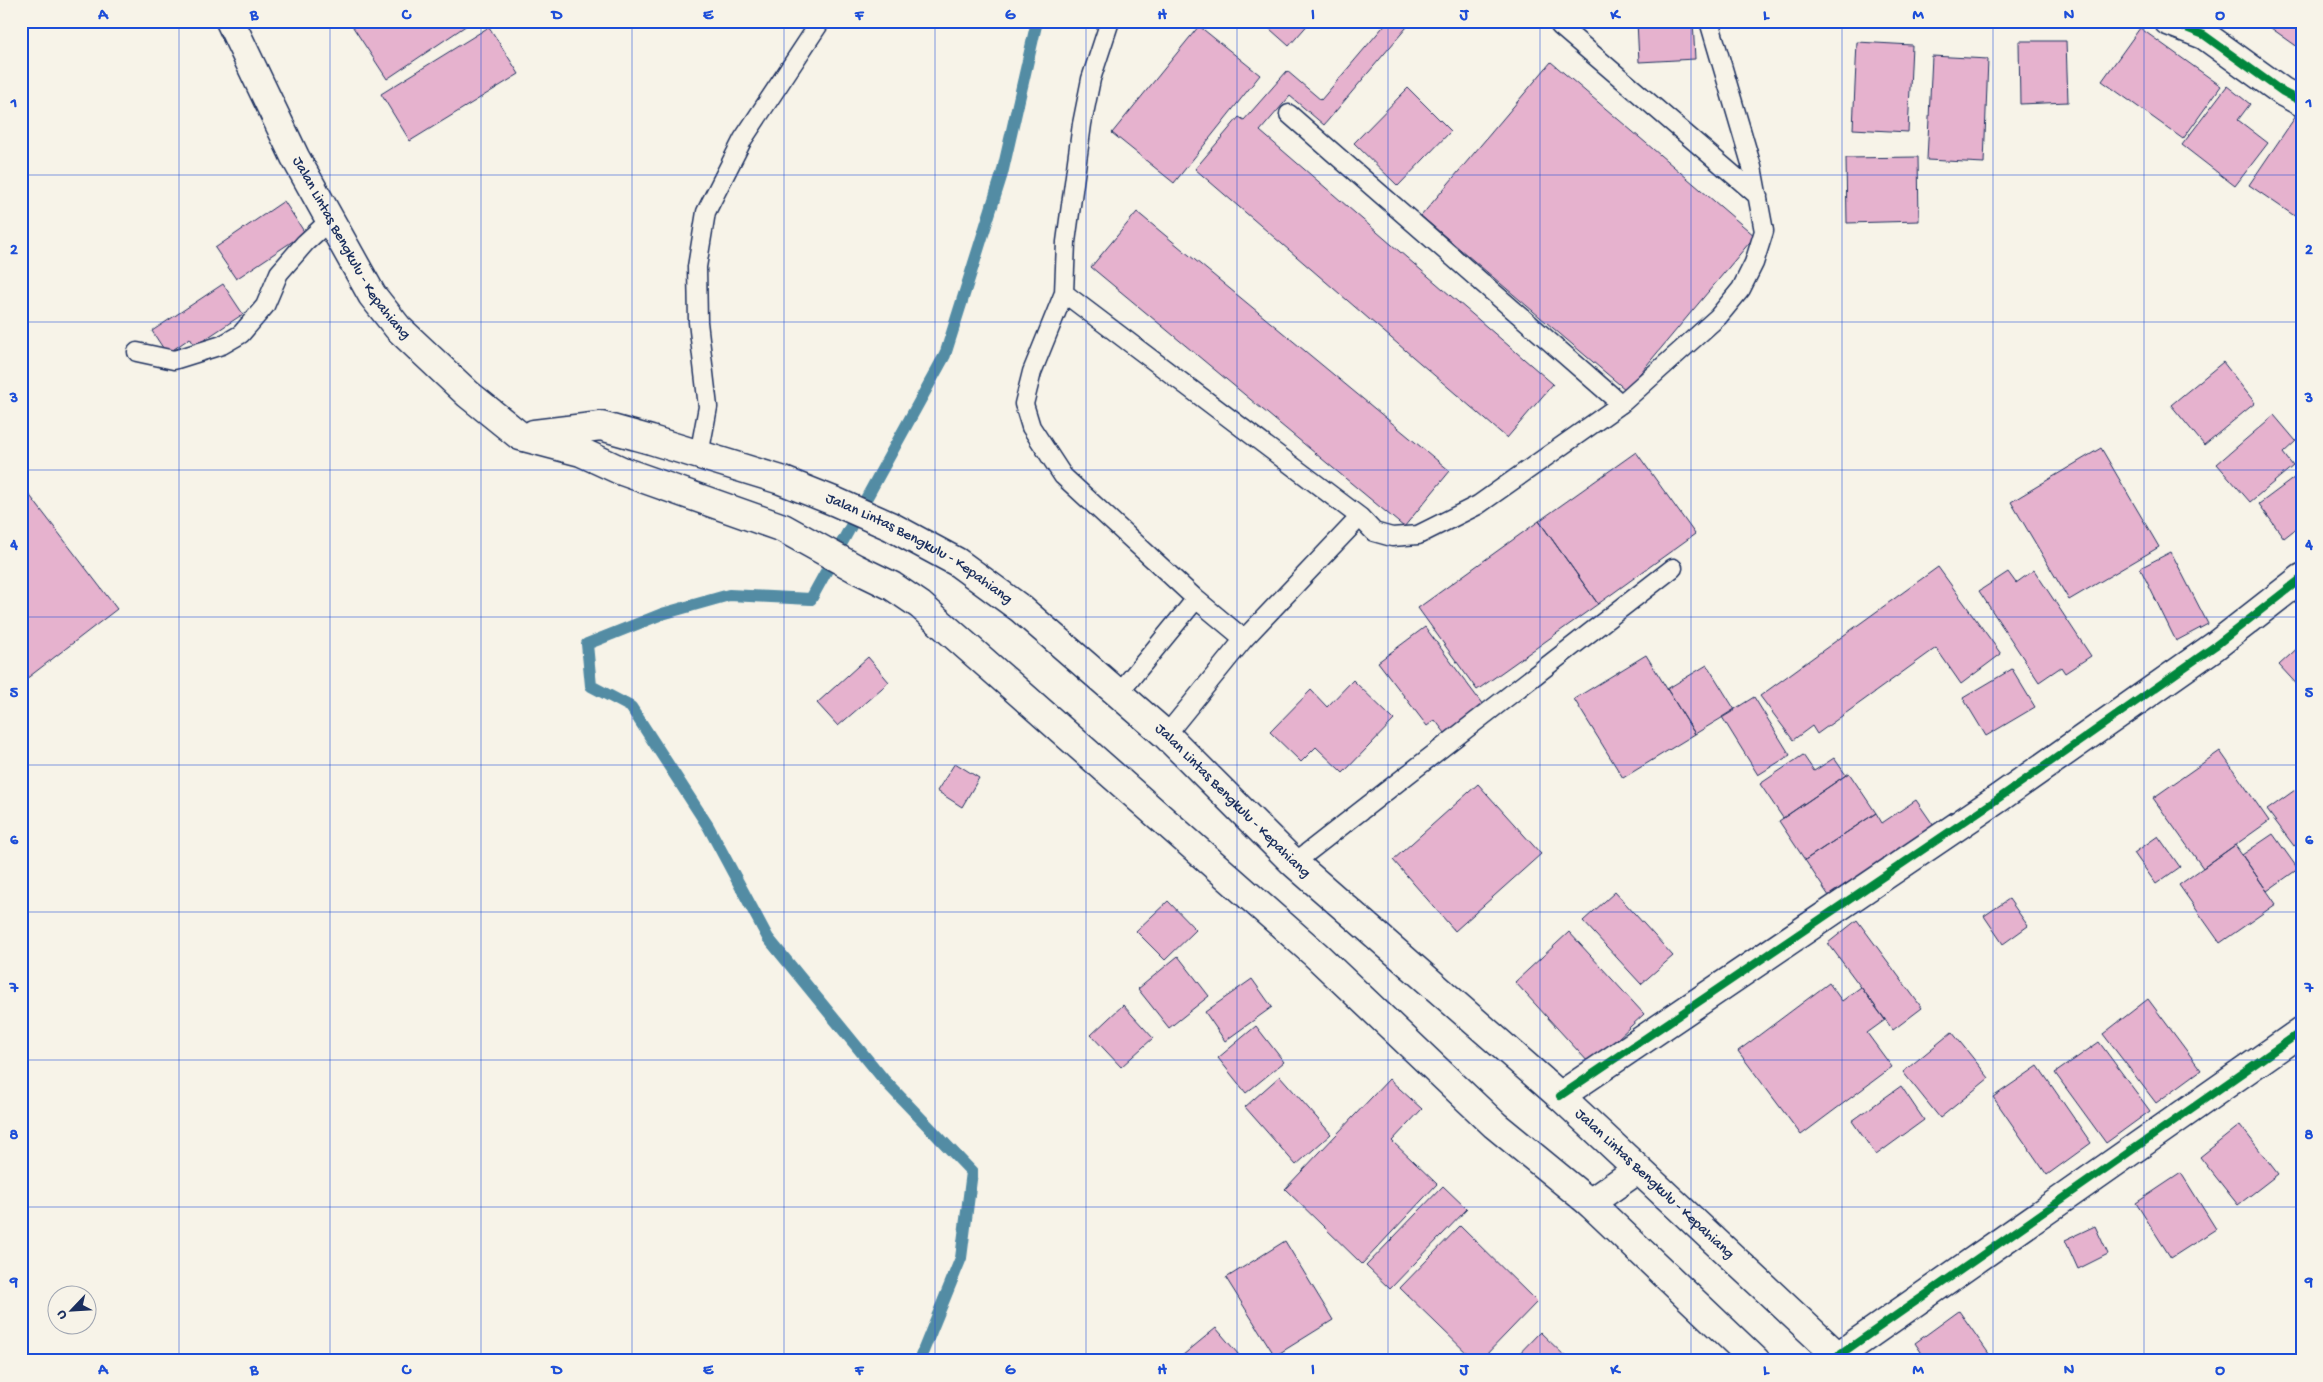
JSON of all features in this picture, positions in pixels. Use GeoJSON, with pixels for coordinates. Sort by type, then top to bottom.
{"type":"FeatureCollection","features":[{"type":"Feature","properties":{"kind":"main road","name":"Jalan Lintas Bengkulu - Kepahiang"},"geometry":{"type":"LineString","coordinates":[[230,21],[295,157],[372,295],[398,328],[468,394],[520,436],[581,452],[622,471],[783,528],[854,568],[892,586],[920,605],[1315,954],[1494,1125],[1590,1203],[1756,1361]]}},
{"type":"Feature","properties":{"kind":"main road"},"geometry":{"type":"LineString","coordinates":[[2168,21],[2204,35],[2283,92],[2302,102]]}},
{"type":"Feature","properties":{"kind":"main road","name":"Jalan Lintas Bengkulu - Kepahiang"},"geometry":{"type":"LineString","coordinates":[[520,436],[601,426],[699,455],[781,480],[836,502],[890,526],[965,568],[1021,609],[1166,735],[1294,863],[1560,1096],[1840,1358]]}},
{"type":"Feature","properties":{"kind":"main road"},"geometry":{"type":"LineString","coordinates":[[1560,1096],[1999,798],[2215,646],[2302,578]]}},
{"type":"Feature","properties":{"kind":"main road"},"geometry":{"type":"LineString","coordinates":[[1840,1358],[2302,1031]]}},
{"type":"Feature","properties":{"kind":"main road"},"geometry":{"type":"LineString","coordinates":[[1590,1203],[1637,1170]]}},
{"type":"Feature","properties":{"kind":"lane"},"geometry":{"type":"LineString","coordinates":[[699,455],[708,407],[698,322],[697,267],[706,212],[743,139],[821,21]]}},
{"type":"Feature","properties":{"kind":"lane"},"geometry":{"type":"LineString","coordinates":[[1110,21],[1091,79],[1082,124],[1066,242],[1064,293],[1032,372],[1024,404],[1031,427],[1063,476],[1196,599],[1244,639]]}},
{"type":"Feature","properties":{"kind":"lane"},"geometry":{"type":"LineString","coordinates":[[1064,293],[1360,517],[1374,532],[1392,537],[1418,535],[1478,505],[1621,404],[1718,317],[1741,289],[1754,263],[1764,231],[1752,167],[1709,21]]}},
{"type":"Feature","properties":{"kind":"lane"},"geometry":{"type":"LineString","coordinates":[[1560,26],[1758,196]]}},
{"type":"Feature","properties":{"kind":"lane"},"geometry":{"type":"LineString","coordinates":[[1289,114],[1621,404]]}},
{"type":"Feature","properties":{"kind":"lane"},"geometry":{"type":"LineString","coordinates":[[137,352],[174,360],[222,345],[241,334],[265,306],[279,273],[330,220]]}},
{"type":"Feature","properties":{"kind":"lane"},"geometry":{"type":"LineString","coordinates":[[1166,735],[1244,639],[1360,517]]}},
{"type":"Feature","properties":{"kind":"lane"},"geometry":{"type":"LineString","coordinates":[[1294,863],[1673,568]]}},
{"type":"Feature","properties":{"kind":"lane"},"geometry":{"type":"LineString","coordinates":[[1119,693],[1196,599]]}},
{"type":"Feature","properties":{"kind":"building"},"geometry":{"type":"Polygon","coordinates":[[[349,21],[473,21],[387,79],[349,21]]]}},
{"type":"Feature","properties":{"kind":"building"},"geometry":{"type":"Polygon","coordinates":[[[1261,21],[1311,21],[1289,46],[1261,21]]]}},
{"type":"Feature","properties":{"kind":"building"},"geometry":{"type":"Polygon","coordinates":[[[1388,21],[1412,21],[1324,125],[1290,96],[1260,131],[1553,384],[1507,438],[1195,169],[1239,117],[1244,120],[1287,71],[1321,100],[1388,21]]]}},
{"type":"Feature","properties":{"kind":"building"},"geometry":{"type":"Polygon","coordinates":[[[1637,21],[1693,21],[1695,59],[1639,62],[1637,21]]]}},
{"type":"Feature","properties":{"kind":"building"},"geometry":{"type":"Polygon","coordinates":[[[2276,21],[2302,21],[2302,50],[2271,28],[2276,21]]]}},
{"type":"Feature","properties":{"kind":"building"},"geometry":{"type":"Polygon","coordinates":[[[1199,26],[1260,75],[1174,183],[1112,133],[1199,26]]]}},
{"type":"Feature","properties":{"kind":"building"},"geometry":{"type":"Polygon","coordinates":[[[489,27],[519,74],[410,141],[381,94],[489,27]]]}},
{"type":"Feature","properties":{"kind":"building"},"geometry":{"type":"Polygon","coordinates":[[[2140,28],[2221,86],[2183,139],[2102,81],[2140,28]]]}},
{"type":"Feature","properties":{"kind":"building"},"geometry":{"type":"Polygon","coordinates":[[[2019,41],[2066,41],[2068,102],[2020,104],[2019,41]]]}},
{"type":"Feature","properties":{"kind":"building"},"geometry":{"type":"Polygon","coordinates":[[[1857,42],[1912,45],[1908,132],[1853,129],[1857,42]]]}},
{"type":"Feature","properties":{"kind":"building"},"geometry":{"type":"Polygon","coordinates":[[[1932,56],[1988,59],[1984,163],[1927,160],[1932,56]]]}},
{"type":"Feature","properties":{"kind":"building"},"geometry":{"type":"Polygon","coordinates":[[[1551,62],[1755,236],[1626,390],[1421,216],[1551,62]]]}},
{"type":"Feature","properties":{"kind":"building"},"geometry":{"type":"Polygon","coordinates":[[[2227,86],[2250,104],[2238,120],[2268,143],[2235,186],[2182,145],[2227,86]]]}},
{"type":"Feature","properties":{"kind":"building"},"geometry":{"type":"Polygon","coordinates":[[[1408,88],[1451,131],[1398,186],[1354,143],[1408,88]]]}},
{"type":"Feature","properties":{"kind":"building"},"geometry":{"type":"Polygon","coordinates":[[[2298,113],[2302,116],[2302,221],[2249,185],[2298,113]]]}},
{"type":"Feature","properties":{"kind":"building"},"geometry":{"type":"Polygon","coordinates":[[[1918,157],[1919,221],[1847,223],[1846,158],[1918,157]]]}},
{"type":"Feature","properties":{"kind":"building"},"geometry":{"type":"Polygon","coordinates":[[[284,201],[305,233],[236,279],[215,248],[284,201]]]}},
{"type":"Feature","properties":{"kind":"building"},"geometry":{"type":"Polygon","coordinates":[[[1137,212],[1450,471],[1404,527],[1091,267],[1137,212]]]}},
{"type":"Feature","properties":{"kind":"building"},"geometry":{"type":"Polygon","coordinates":[[[223,284],[243,314],[195,346],[190,338],[167,354],[152,331],[223,284]]]}},
{"type":"Feature","properties":{"kind":"building"},"geometry":{"type":"Polygon","coordinates":[[[2223,362],[2255,403],[2204,445],[2171,405],[2223,362]]]}},
{"type":"Feature","properties":{"kind":"building"},"geometry":{"type":"Polygon","coordinates":[[[2274,415],[2296,441],[2283,453],[2293,466],[2250,502],[2217,464],[2274,415]]]}},
{"type":"Feature","properties":{"kind":"building"},"geometry":{"type":"Polygon","coordinates":[[[2101,448],[2159,547],[2069,600],[2011,502],[2101,448]]]}},
{"type":"Feature","properties":{"kind":"building"},"geometry":{"type":"Polygon","coordinates":[[[1636,452],[1695,534],[1598,604],[1539,521],[1636,452]]]}},
{"type":"Feature","properties":{"kind":"building"},"geometry":{"type":"Polygon","coordinates":[[[2302,472],[2302,524],[2284,538],[2259,504],[2302,472]]]}},
{"type":"Feature","properties":{"kind":"building"},"geometry":{"type":"Polygon","coordinates":[[[21,484],[117,609],[21,683],[21,484]]]}},
{"type":"Feature","properties":{"kind":"building"},"geometry":{"type":"Polygon","coordinates":[[[1539,521],[1598,604],[1477,690],[1418,608],[1539,521]]]}},
{"type":"Feature","properties":{"kind":"building"},"geometry":{"type":"Polygon","coordinates":[[[2171,552],[2208,624],[2176,641],[2140,568],[2171,552]]]}},
{"type":"Feature","properties":{"kind":"building"},"geometry":{"type":"Polygon","coordinates":[[[1938,567],[2001,654],[1961,684],[1936,648],[1817,734],[1812,726],[1793,740],[1760,696],[1938,567]]]}},
{"type":"Feature","properties":{"kind":"building"},"geometry":{"type":"Polygon","coordinates":[[[2034,570],[2091,656],[2065,673],[2061,667],[2039,682],[1979,591],[2008,572],[2016,583],[2034,570]]]}},
{"type":"Feature","properties":{"kind":"building"},"geometry":{"type":"Polygon","coordinates":[[[1425,627],[1483,705],[1445,733],[1435,720],[1427,726],[1378,662],[1425,627]]]}},
{"type":"Feature","properties":{"kind":"building"},"geometry":{"type":"Polygon","coordinates":[[[2302,644],[2302,690],[2279,665],[2302,644]]]}},
{"type":"Feature","properties":{"kind":"building"},"geometry":{"type":"Polygon","coordinates":[[[1646,655],[1695,734],[1623,778],[1574,699],[1646,655]]]}},
{"type":"Feature","properties":{"kind":"building"},"geometry":{"type":"Polygon","coordinates":[[[868,657],[889,682],[838,726],[817,703],[868,657]]]}},
{"type":"Feature","properties":{"kind":"building"},"geometry":{"type":"Polygon","coordinates":[[[1707,665],[1735,710],[1695,734],[1667,689],[1707,665]]]}},
{"type":"Feature","properties":{"kind":"building"},"geometry":{"type":"Polygon","coordinates":[[[2012,669],[2035,707],[1986,736],[1963,698],[2012,669]]]}},
{"type":"Feature","properties":{"kind":"building"},"geometry":{"type":"Polygon","coordinates":[[[1353,680],[1394,720],[1343,773],[1316,747],[1301,762],[1270,732],[1311,690],[1327,707],[1353,680]]]}},
{"type":"Feature","properties":{"kind":"building"},"geometry":{"type":"Polygon","coordinates":[[[1754,697],[1790,755],[1758,775],[1722,717],[1754,697]]]}},
{"type":"Feature","properties":{"kind":"building"},"geometry":{"type":"Polygon","coordinates":[[[2220,751],[2269,821],[2203,868],[2153,798],[2220,751]]]}},
{"type":"Feature","properties":{"kind":"building"},"geometry":{"type":"Polygon","coordinates":[[[1803,755],[1814,771],[1834,758],[1846,775],[1783,818],[1760,784],[1803,755]]]}},
{"type":"Feature","properties":{"kind":"building"},"geometry":{"type":"Polygon","coordinates":[[[955,763],[979,778],[962,807],[937,791],[955,763]]]}},
{"type":"Feature","properties":{"kind":"building"},"geometry":{"type":"Polygon","coordinates":[[[1849,773],[1876,813],[1805,860],[1779,821],[1849,773]]]}},
{"type":"Feature","properties":{"kind":"building"},"geometry":{"type":"Polygon","coordinates":[[[1478,784],[1541,854],[1455,931],[1393,860],[1478,784]]]}},
{"type":"Feature","properties":{"kind":"building"},"geometry":{"type":"Polygon","coordinates":[[[2302,785],[2302,841],[2294,846],[2267,810],[2302,785]]]}},
{"type":"Feature","properties":{"kind":"building"},"geometry":{"type":"Polygon","coordinates":[[[1916,800],[1936,829],[1835,905],[1805,860],[1876,813],[1882,823],[1916,800]]]}},
{"type":"Feature","properties":{"kind":"building"},"geometry":{"type":"Polygon","coordinates":[[[2273,834],[2298,869],[2267,891],[2242,855],[2273,834]]]}},
{"type":"Feature","properties":{"kind":"building"},"geometry":{"type":"Polygon","coordinates":[[[2158,836],[2180,867],[2156,884],[2134,853],[2158,836]]]}},
{"type":"Feature","properties":{"kind":"building"},"geometry":{"type":"Polygon","coordinates":[[[2235,845],[2276,904],[2220,943],[2179,885],[2235,845]]]}},
{"type":"Feature","properties":{"kind":"building"},"geometry":{"type":"Polygon","coordinates":[[[1615,892],[1673,956],[1641,984],[1583,921],[1615,892]]]}},
{"type":"Feature","properties":{"kind":"building"},"geometry":{"type":"Polygon","coordinates":[[[2009,899],[2028,926],[2003,944],[1984,916],[2009,899]]]}},
{"type":"Feature","properties":{"kind":"building"},"geometry":{"type":"Polygon","coordinates":[[[1168,901],[1196,930],[1165,960],[1136,931],[1168,901]]]}},
{"type":"Feature","properties":{"kind":"building"},"geometry":{"type":"Polygon","coordinates":[[[1857,920],[1922,1008],[1893,1030],[1828,943],[1857,920]]]}},
{"type":"Feature","properties":{"kind":"building"},"geometry":{"type":"Polygon","coordinates":[[[1569,932],[1644,1014],[1590,1064],[1515,982],[1569,932]]]}},
{"type":"Feature","properties":{"kind":"building"},"geometry":{"type":"Polygon","coordinates":[[[1178,956],[1209,996],[1169,1028],[1138,989],[1178,956]]]}},
{"type":"Feature","properties":{"kind":"building"},"geometry":{"type":"Polygon","coordinates":[[[1252,979],[1272,1007],[1225,1041],[1205,1012],[1252,979]]]}},
{"type":"Feature","properties":{"kind":"building"},"geometry":{"type":"Polygon","coordinates":[[[1829,983],[1842,1001],[1861,987],[1885,1020],[1867,1033],[1892,1067],[1801,1135],[1738,1051],[1829,983]]]}},
{"type":"Feature","properties":{"kind":"building"},"geometry":{"type":"Polygon","coordinates":[[[2148,999],[2201,1070],[2156,1103],[2103,1034],[2148,999]]]}},
{"type":"Feature","properties":{"kind":"building"},"geometry":{"type":"Polygon","coordinates":[[[1123,1005],[1153,1038],[1121,1067],[1091,1035],[1123,1005]]]}},
{"type":"Feature","properties":{"kind":"building"},"geometry":{"type":"Polygon","coordinates":[[[1256,1026],[1284,1062],[1246,1093],[1218,1058],[1256,1026]]]}},
{"type":"Feature","properties":{"kind":"building"},"geometry":{"type":"Polygon","coordinates":[[[1952,1032],[1989,1078],[1940,1118],[1903,1072],[1952,1032]]]}},
{"type":"Feature","properties":{"kind":"building"},"geometry":{"type":"Polygon","coordinates":[[[2099,1042],[2150,1111],[2106,1143],[2055,1073],[2099,1042]]]}},
{"type":"Feature","properties":{"kind":"building"},"geometry":{"type":"Polygon","coordinates":[[[2038,1066],[2091,1143],[2047,1175],[1993,1097],[2038,1066]]]}},
{"type":"Feature","properties":{"kind":"building"},"geometry":{"type":"Polygon","coordinates":[[[1280,1076],[1331,1134],[1296,1165],[1245,1107],[1280,1076]]]}},
{"type":"Feature","properties":{"kind":"building"},"geometry":{"type":"Polygon","coordinates":[[[1389,1079],[1422,1109],[1392,1141],[1437,1184],[1362,1264],[1285,1189],[1389,1079]]]}},
{"type":"Feature","properties":{"kind":"building"},"geometry":{"type":"Polygon","coordinates":[[[1901,1086],[1924,1120],[1876,1155],[1852,1121],[1901,1086]]]}},
{"type":"Feature","properties":{"kind":"building"},"geometry":{"type":"Polygon","coordinates":[[[2240,1125],[2278,1174],[2238,1205],[2200,1157],[2240,1125]]]}},
{"type":"Feature","properties":{"kind":"building"},"geometry":{"type":"Polygon","coordinates":[[[2181,1173],[2216,1229],[2171,1258],[2136,1203],[2181,1173]]]}},
{"type":"Feature","properties":{"kind":"building"},"geometry":{"type":"Polygon","coordinates":[[[1443,1186],[1467,1209],[1390,1289],[1366,1266],[1443,1186]]]}},
{"type":"Feature","properties":{"kind":"building"},"geometry":{"type":"Polygon","coordinates":[[[1460,1226],[1537,1302],[1480,1361],[1475,1361],[1400,1288],[1460,1226]]]}},
{"type":"Feature","properties":{"kind":"building"},"geometry":{"type":"Polygon","coordinates":[[[2095,1226],[2108,1254],[2078,1269],[2065,1240],[2095,1226]]]}},
{"type":"Feature","properties":{"kind":"building"},"geometry":{"type":"Polygon","coordinates":[[[1285,1241],[1333,1320],[1275,1356],[1226,1278],[1285,1241]]]}},
{"type":"Feature","properties":{"kind":"building"},"geometry":{"type":"Polygon","coordinates":[[[1959,1311],[1994,1361],[1927,1361],[1915,1343],[1959,1311]]]}},
{"type":"Feature","properties":{"kind":"building"},"geometry":{"type":"Polygon","coordinates":[[[1216,1328],[1244,1361],[1177,1360],[1216,1328]]]}},
{"type":"Feature","properties":{"kind":"building"},"geometry":{"type":"Polygon","coordinates":[[[1540,1332],[1570,1361],[1512,1361],[1540,1332]]]}},
{"type":"Feature","properties":{"kind":"waterway"},"geometry":{"type":"LineString","coordinates":[[919,1361],[961,1258],[972,1172],[885,1081],[768,938],[708,826],[631,707],[591,686],[587,644],[662,614],[729,595],[811,599],[945,355],[1002,174],[1037,21]]}},
{"type":"Feature","properties":{"kind":"cycle path"},"geometry":{"type":"LineString","coordinates":[[2168,21],[2204,35],[2283,92],[2302,102]]}},
{"type":"Feature","properties":{"kind":"cycle path"},"geometry":{"type":"LineString","coordinates":[[1560,1096],[1999,798],[2215,646],[2302,578]]}},
{"type":"Feature","properties":{"kind":"cycle path"},"geometry":{"type":"LineString","coordinates":[[1838,1356],[2302,1031]]}}]}
